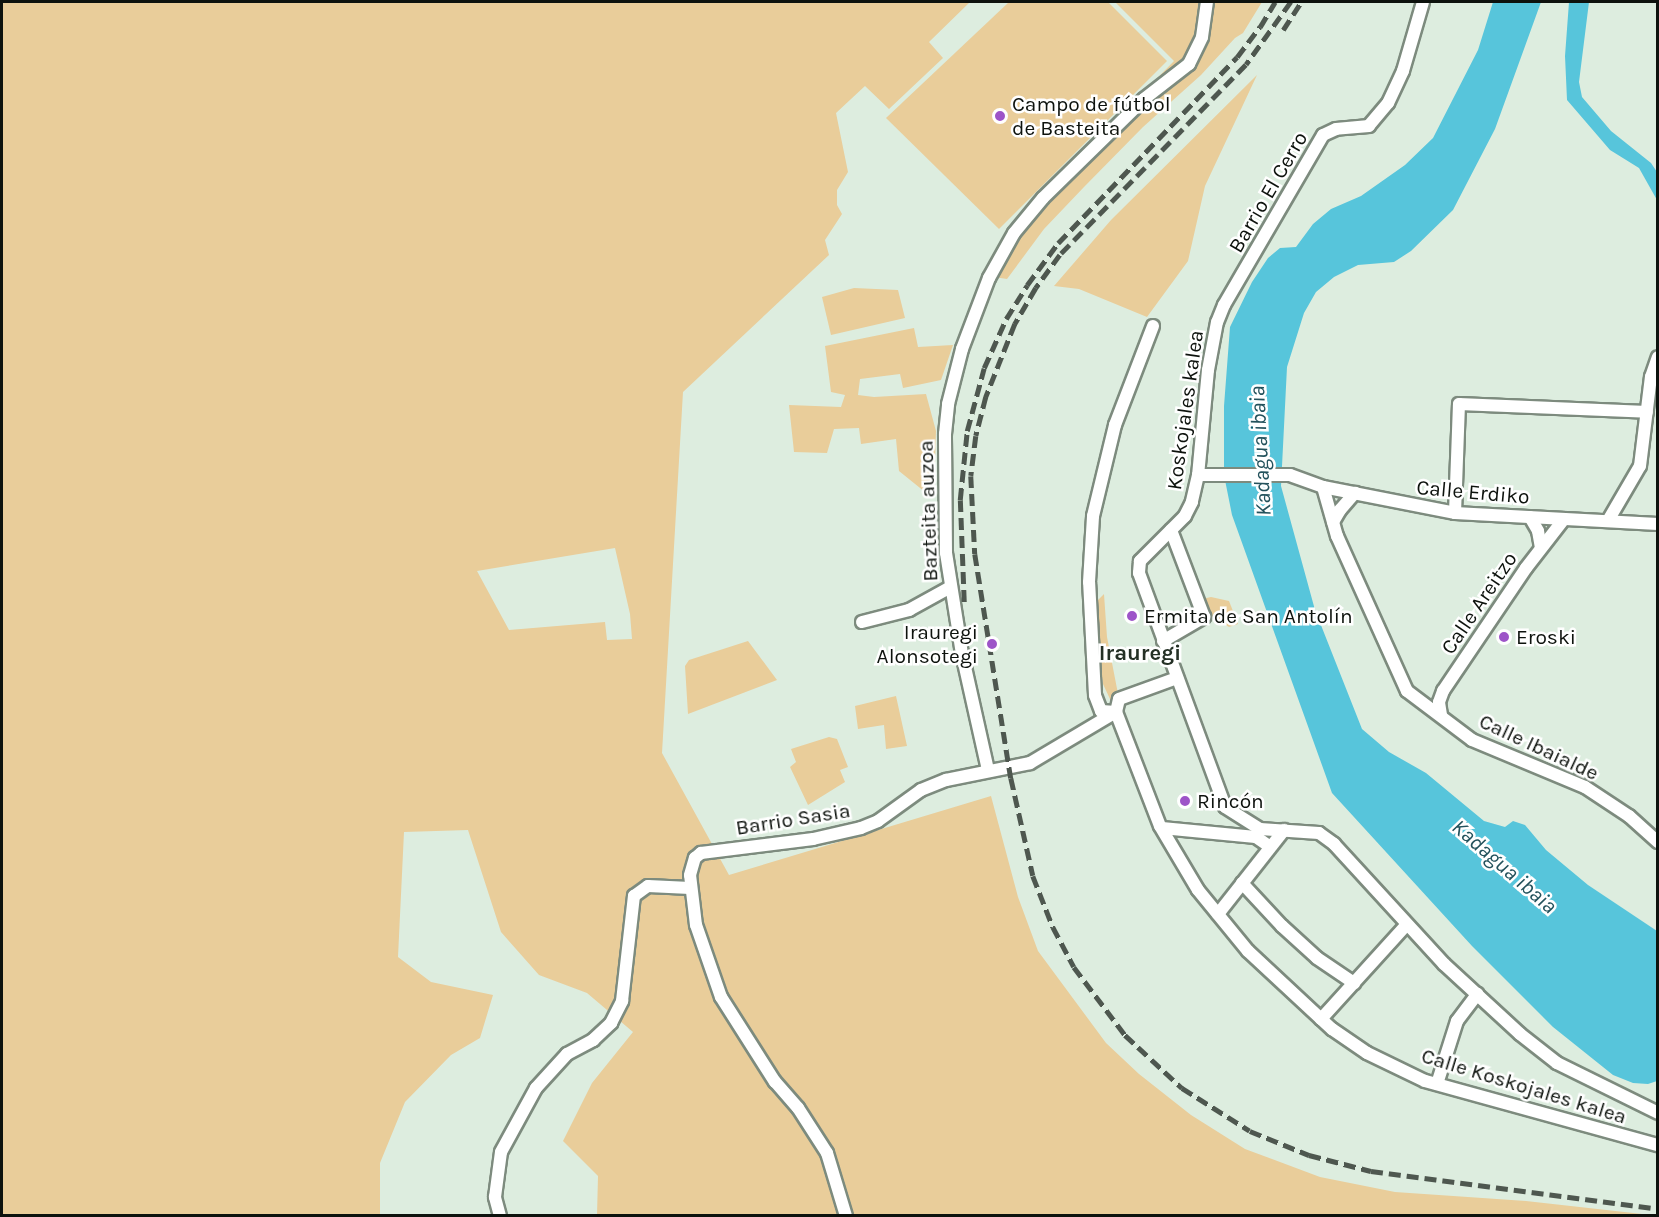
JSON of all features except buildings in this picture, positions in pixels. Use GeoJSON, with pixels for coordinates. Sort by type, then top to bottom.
{"type":"FeatureCollection","features":[{"type":"Feature","properties":{"kind":"street","name":"Bazteita auzoa"},"geometry":{"type":"LineString","coordinates":[[988,770],[950,588],[944,518],[948,404],[962,349],[981,295],[1014,233],[1043,198],[1144,99],[1189,64],[1202,37],[1207,2]]}},
{"type":"Feature","properties":{"kind":"street","name":"Barrio El Cerro"},"geometry":{"type":"LineString","coordinates":[[1224,304],[1323,135],[1340,128],[1369,126],[1388,103],[1403,71],[1423,2]]}},
{"type":"Feature","properties":{"kind":"street","name":"Koskojales kalea"},"geometry":{"type":"LineString","coordinates":[[1177,678],[1138,569],[1140,561],[1185,516],[1192,502],[1198,475],[1208,370],[1217,322],[1224,304]]}},
{"type":"Feature","properties":{"kind":"street"},"geometry":{"type":"LineString","coordinates":[[1116,712],[1101,711],[1095,695],[1089,582],[1093,516],[1114,425],[1153,326]]}},
{"type":"Feature","properties":{"kind":"street"},"geometry":{"type":"LineString","coordinates":[[1609,519],[1640,466],[1652,377],[1658,357]]}},
{"type":"Feature","properties":{"kind":"street"},"geometry":{"type":"LineString","coordinates":[[1455,513],[1460,404],[1647,412]]}},
{"type":"Feature","properties":{"kind":"street","name":"Calle Erdiko"},"geometry":{"type":"LineString","coordinates":[[1198,475],[1290,475],[1323,486],[1455,513],[1609,519],[1658,524]]}},
{"type":"Feature","properties":{"kind":"street","name":"Calle Ibaialde"},"geometry":{"type":"LineString","coordinates":[[1323,486],[1333,522],[1407,691],[1472,740],[1585,787],[1629,816],[1658,842]]}},
{"type":"Feature","properties":{"kind":"street"},"geometry":{"type":"LineString","coordinates":[[1333,522],[1355,493]]}},
{"type":"Feature","properties":{"kind":"street"},"geometry":{"type":"LineString","coordinates":[[1530,517],[1538,531],[1541,548]]}},
{"type":"Feature","properties":{"kind":"street","name":"Calle Areitzo"},"geometry":{"type":"LineString","coordinates":[[1441,715],[1439,702],[1443,691],[1541,548],[1564,519]]}},
{"type":"Feature","properties":{"kind":"street"},"geometry":{"type":"LineString","coordinates":[[1163,641],[1202,614],[1170,530]]}},
{"type":"Feature","properties":{"kind":"street"},"geometry":{"type":"LineString","coordinates":[[862,622],[909,610],[950,588]]}},
{"type":"Feature","properties":{"kind":"street"},"geometry":{"type":"LineString","coordinates":[[988,770],[1030,763],[1116,712],[1119,699],[1177,678],[1225,807],[1229,824],[1221,834]]}},
{"type":"Feature","properties":{"kind":"street"},"geometry":{"type":"LineString","coordinates":[[1415,697],[1435,697],[1443,691]]}},
{"type":"Feature","properties":{"kind":"street","name":"Calle Koskojales kalea"},"geometry":{"type":"LineString","coordinates":[[1116,712],[1162,828],[1198,890],[1248,951],[1321,1019],[1367,1053],[1437,1084],[1658,1145]]}},
{"type":"Feature","properties":{"kind":"street","name":"Barrio Sasia"},"geometry":{"type":"LineString","coordinates":[[846,1215],[827,1153],[798,1108],[775,1082],[721,997],[696,925],[690,888],[692,863],[701,853],[813,839],[861,828],[878,821],[921,790],[946,780],[988,770]]}},
{"type":"Feature","properties":{"kind":"street","name":"Calle Koskojales kalea"},"geometry":{"type":"LineString","coordinates":[[1225,807],[1260,830],[1319,833],[1334,844],[1444,964],[1557,1063],[1658,1113]]}},
{"type":"Feature","properties":{"kind":"street"},"geometry":{"type":"LineString","coordinates":[[1162,828],[1256,837],[1269,846]]}},
{"type":"Feature","properties":{"kind":"street"},"geometry":{"type":"LineString","coordinates":[[1218,914],[1269,846],[1284,831]]}},
{"type":"Feature","properties":{"kind":"street"},"geometry":{"type":"LineString","coordinates":[[1242,883],[1282,926],[1317,958],[1354,983]]}},
{"type":"Feature","properties":{"kind":"street"},"geometry":{"type":"LineString","coordinates":[[500,1215],[495,1197],[501,1152],[536,1088],[567,1054],[593,1040],[610,1023],[622,1001],[627,976],[634,896],[648,886],[690,888]]}},
{"type":"Feature","properties":{"kind":"street"},"geometry":{"type":"LineString","coordinates":[[1321,1019],[1407,924]]}},
{"type":"Feature","properties":{"kind":"street"},"geometry":{"type":"LineString","coordinates":[[1437,1084],[1457,1021],[1477,994]]}},
{"type":"Feature","properties":{"kind":"shaded area"},"geometry":{"type":"Polygon","coordinates":[[[2,2],[970,2],[929,42],[943,58],[889,109],[865,86],[836,113],[848,172],[837,190],[837,205],[842,214],[825,240],[829,255],[683,392],[662,753],[729,875],[991,796],[1018,897],[1038,951],[1106,1043],[1139,1074],[1191,1115],[1245,1149],[1320,1177],[1395,1192],[1526,1201],[1651,1215],[597,1215],[598,1176],[563,1141],[592,1083],[633,1032],[587,993],[539,975],[501,932],[468,830],[404,832],[398,957],[431,982],[493,995],[480,1038],[451,1055],[405,1102],[380,1163],[380,1215],[2,1215],[2,2]],[[615,548],[477,571],[509,630],[605,622],[607,640],[632,639],[630,614],[615,548]]]}},
{"type":"Feature","properties":{"kind":"shaded area","name":"Campo de fútbol de Basteita"},"geometry":{"type":"Polygon","coordinates":[[[1009,2],[1108,2],[1167,61],[999,229],[886,118],[1009,2]]]}},
{"type":"Feature","properties":{"kind":"shaded area"},"geometry":{"type":"Polygon","coordinates":[[[1115,2],[1262,2],[1243,33],[1235,38],[1201,75],[1143,127],[1084,187],[1044,229],[1007,279],[994,277],[990,262],[1007,232],[1174,61],[1115,2]]]}},
{"type":"Feature","properties":{"kind":"shaded area"},"geometry":{"type":"Polygon","coordinates":[[[1257,75],[1205,186],[1188,261],[1147,317],[1079,289],[1054,286],[1111,220],[1257,75]]]}},
{"type":"Feature","properties":{"kind":"shaded area"},"geometry":{"type":"Polygon","coordinates":[[[854,288],[898,290],[905,318],[831,335],[822,297],[854,288]]]}},
{"type":"Feature","properties":{"kind":"shaded area"},"geometry":{"type":"Polygon","coordinates":[[[914,328],[918,347],[953,345],[941,380],[903,388],[900,374],[860,379],[858,395],[874,397],[926,394],[936,431],[934,492],[925,492],[899,471],[896,439],[861,444],[859,428],[834,429],[827,453],[794,452],[789,405],[841,407],[845,395],[831,392],[825,346],[914,328]]]}},
{"type":"Feature","properties":{"kind":"shaded area"},"geometry":{"type":"Polygon","coordinates":[[[1104,594],[1107,637],[1119,699],[1116,712],[1103,684],[1097,645],[1095,603],[1104,594]]]}},
{"type":"Feature","properties":{"kind":"shaded area"},"geometry":{"type":"Polygon","coordinates":[[[1211,597],[1229,601],[1238,624],[1229,627],[1206,613],[1202,599],[1211,597]]]}},
{"type":"Feature","properties":{"kind":"shaded area"},"geometry":{"type":"Polygon","coordinates":[[[748,641],[777,680],[688,714],[685,666],[689,660],[748,641]]]}},
{"type":"Feature","properties":{"kind":"shaded area"},"geometry":{"type":"Polygon","coordinates":[[[896,696],[907,746],[886,749],[884,725],[858,729],[855,706],[896,696]]]}},
{"type":"Feature","properties":{"kind":"shaded area"},"geometry":{"type":"Polygon","coordinates":[[[829,737],[837,739],[848,767],[840,770],[845,782],[808,805],[790,767],[796,762],[791,749],[829,737]]]}},
{"type":"Feature","properties":{"kind":"water","name":"Kadagua ibaia"},"geometry":{"type":"Polygon","coordinates":[[[1493,2],[1541,2],[1495,129],[1453,210],[1411,251],[1394,262],[1358,265],[1334,277],[1316,292],[1304,313],[1287,367],[1281,486],[1315,610],[1362,729],[1389,752],[1426,773],[1484,821],[1505,827],[1513,821],[1525,825],[1546,850],[1588,885],[1657,931],[1657,1081],[1648,1084],[1633,1083],[1613,1075],[1553,1027],[1472,946],[1332,793],[1232,515],[1224,475],[1224,406],[1230,327],[1252,282],[1268,258],[1280,248],[1296,247],[1313,224],[1331,209],[1361,196],[1405,165],[1433,138],[1478,50],[1493,2]]]}},
{"type":"Feature","properties":{"kind":"water"},"geometry":{"type":"Polygon","coordinates":[[[1569,2],[1589,2],[1579,82],[1582,97],[1611,131],[1651,163],[1657,172],[1657,200],[1639,168],[1610,150],[1567,100],[1565,56],[1569,2]]]}},
{"type":"Feature","properties":{"kind":"railway"},"geometry":{"type":"LineString","coordinates":[[964,602],[960,500],[967,431],[984,368],[1006,319],[1027,285],[1058,243],[1237,57],[1260,27],[1275,2]]}},
{"type":"Feature","properties":{"kind":"railway"},"geometry":{"type":"LineString","coordinates":[[1291,2],[1246,65],[1060,255],[1036,288],[1015,324],[986,397],[976,436],[971,476],[975,554],[1011,778],[1033,876],[1053,927],[1074,967],[1125,1035],[1182,1088],[1250,1131],[1309,1155],[1371,1171],[1658,1209]]}},
{"type":"Feature","properties":{"kind":"railway"},"geometry":{"type":"LineString","coordinates":[[1283,30],[1301,2]]}},
{"type":"Feature","properties":{"kind":"place","name":"Campo de fútbol de Basteita"},"geometry":{"type":"Point","coordinates":[1000,116]}},
{"type":"Feature","properties":{"kind":"place","name":"Ermita de San Antolín"},"geometry":{"type":"Point","coordinates":[1132,616]}},
{"type":"Feature","properties":{"kind":"place","name":"Eroski"},"geometry":{"type":"Point","coordinates":[1504,637]}},
{"type":"Feature","properties":{"kind":"place","name":"Irauregi Alonsotegi"},"geometry":{"type":"Point","coordinates":[992,644]}},
{"type":"Feature","properties":{"kind":"place","name":"Rincón"},"geometry":{"type":"Point","coordinates":[1185,801]}},
{"type":"Feature","properties":{"kind":"district","name":"Irauregi"},"geometry":{"type":"Point","coordinates":[1140,654]}}]}
